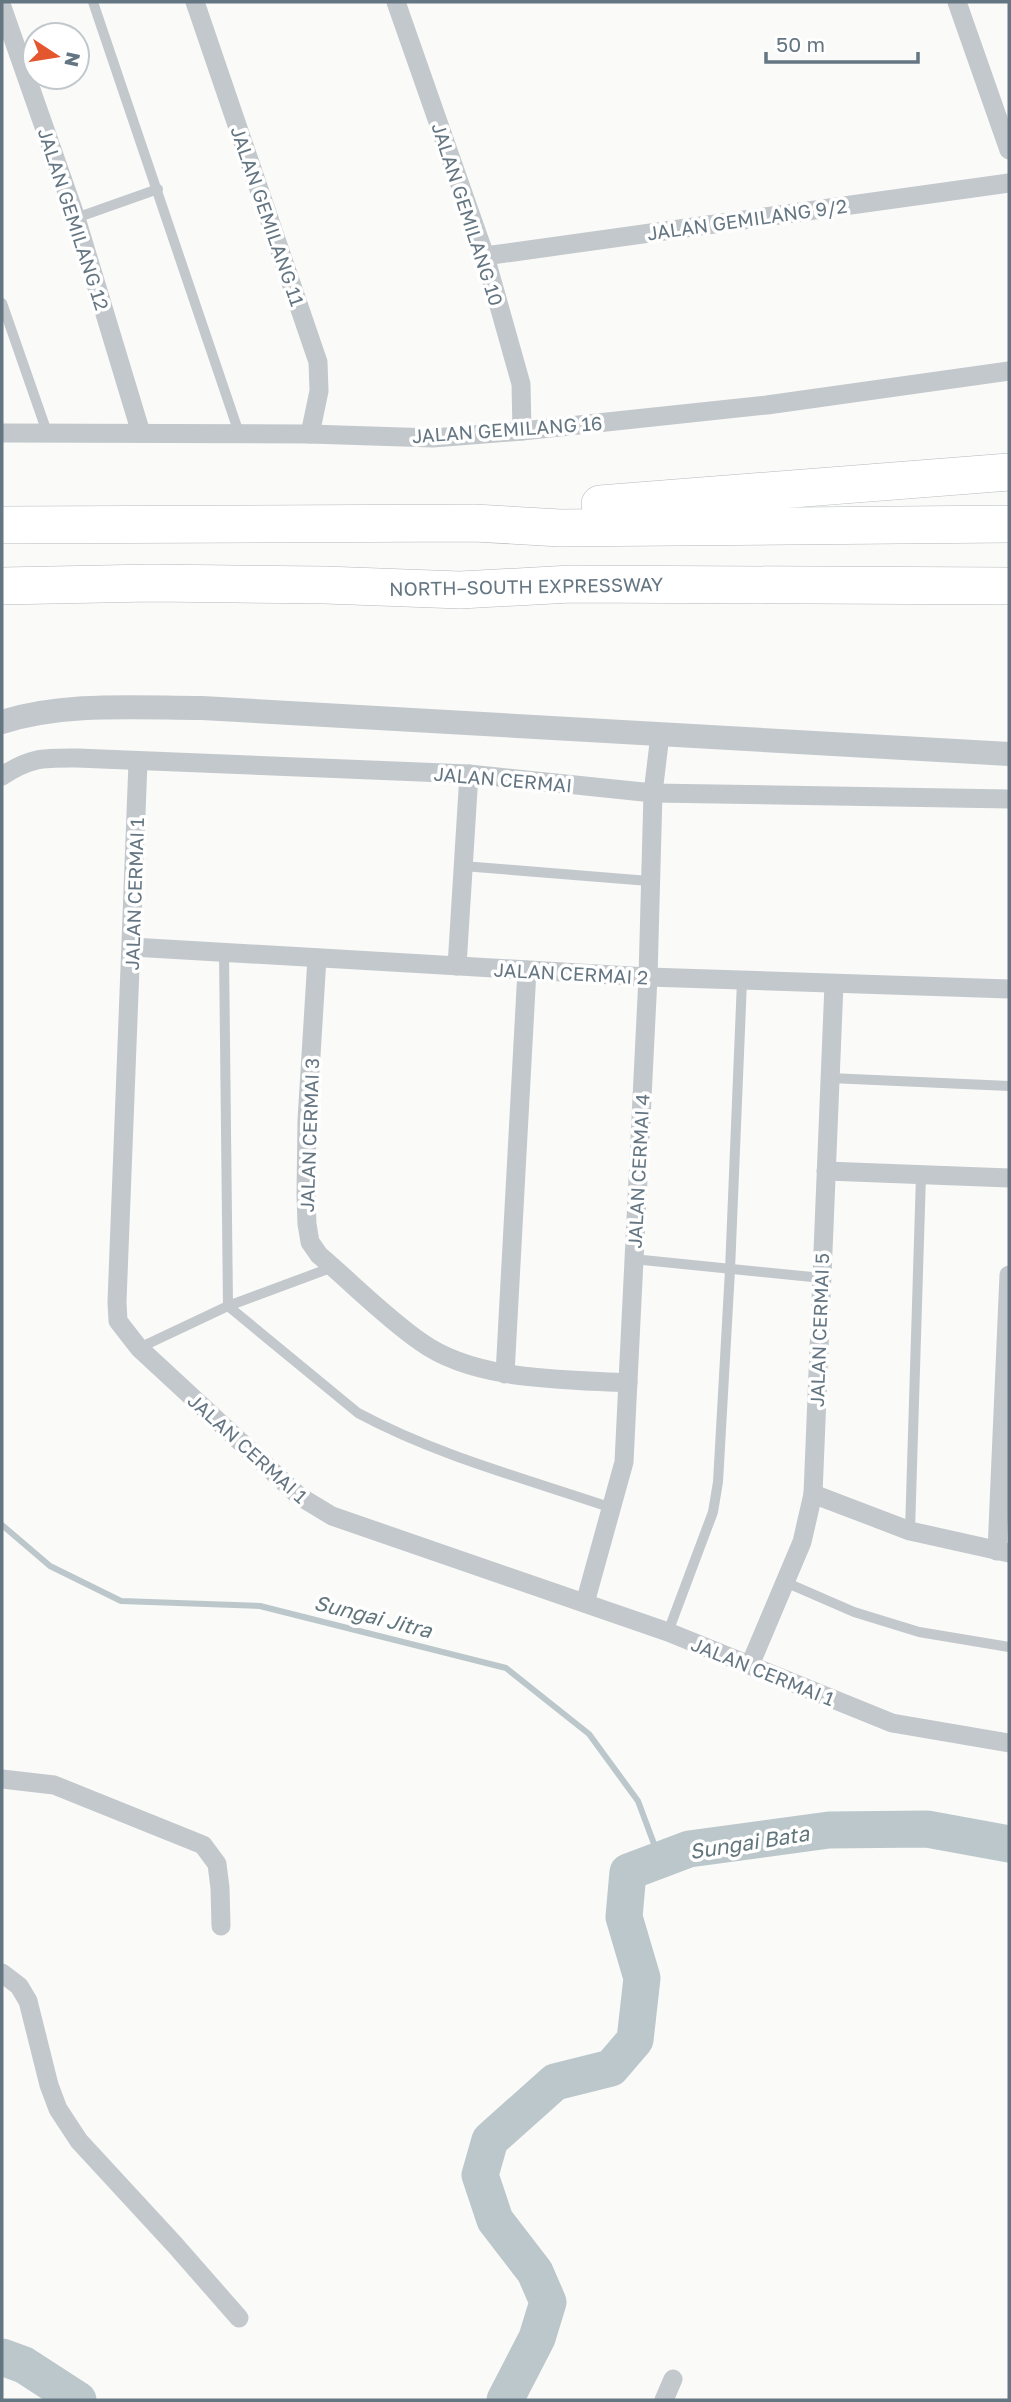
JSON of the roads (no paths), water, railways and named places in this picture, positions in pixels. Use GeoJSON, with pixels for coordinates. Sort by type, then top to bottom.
{"type":"FeatureCollection","features":[{"type":"Feature","properties":{"kind":"highway"},"geometry":{"type":"LineString","coordinates":[[474,523],[567,507],[1009,472]]}},
{"type":"Feature","properties":{"kind":"highway"},"geometry":{"type":"LineString","coordinates":[[2,525],[474,523],[560,528],[1009,524]]}},
{"type":"Feature","properties":{"kind":"highway","name":"NORTH–SOUTH EXPRESSWAY"},"geometry":{"type":"LineString","coordinates":[[2,586],[152,583],[460,590],[571,584],[1009,586]]}},
{"type":"Feature","properties":{"kind":"highway"},"geometry":{"type":"LineString","coordinates":[[460,590],[571,603],[1009,610]]}},
{"type":"Feature","properties":{"kind":"street","name":"JALAN GEMILANG 11"},"geometry":{"type":"LineString","coordinates":[[195,2],[318,362],[319,391],[310,434]]}},
{"type":"Feature","properties":{"kind":"street","name":"JALAN GEMILANG 10"},"geometry":{"type":"LineString","coordinates":[[396,2],[485,256],[520,384],[522,431]]}},
{"type":"Feature","properties":{"kind":"street"},"geometry":{"type":"LineString","coordinates":[[957,2],[1009,150]]}},
{"type":"Feature","properties":{"kind":"street","name":"JALAN GEMILANG 12"},"geometry":{"type":"LineString","coordinates":[[2,7],[76,218],[141,433]]}},
{"type":"Feature","properties":{"kind":"street","name":"JALAN GEMILANG 9/2"},"geometry":{"type":"LineString","coordinates":[[485,256],[1009,183]]}},
{"type":"Feature","properties":{"kind":"street","name":"JALAN GEMILANG 16"},"geometry":{"type":"LineString","coordinates":[[2,433],[239,433],[433,438],[767,405],[1009,371]]}},
{"type":"Feature","properties":{"kind":"street"},"geometry":{"type":"LineString","coordinates":[[2,720],[46,712],[95,708],[202,708],[1009,754]]}},
{"type":"Feature","properties":{"kind":"street","name":"JALAN CERMAI 4"},"geometry":{"type":"LineString","coordinates":[[585,1603],[624,1462],[648,977],[653,793],[660,735]]}},
{"type":"Feature","properties":{"kind":"street","name":"JALAN CERMAI"},"geometry":{"type":"LineString","coordinates":[[2,776],[28,761],[45,758],[469,774],[653,793],[1009,799]]}},
{"type":"Feature","properties":{"kind":"street","name":"JALAN CERMAI 1"},"geometry":{"type":"LineString","coordinates":[[138,762],[117,1302],[118,1321],[139,1348],[289,1487],[320,1510],[352,1524],[668,1632],[892,1724],[1009,1743]]}},
{"type":"Feature","properties":{"kind":"street"},"geometry":{"type":"LineString","coordinates":[[457,966],[469,774]]}},
{"type":"Feature","properties":{"kind":"street","name":"JALAN CERMAI 2"},"geometry":{"type":"LineString","coordinates":[[132,947],[648,977],[1009,989]]}},
{"type":"Feature","properties":{"kind":"street","name":"JALAN CERMAI 3"},"geometry":{"type":"LineString","coordinates":[[317,958],[307,1120],[307,1224],[310,1242],[319,1255],[422,1343],[476,1367],[505,1374],[628,1383]]}},
{"type":"Feature","properties":{"kind":"street"},"geometry":{"type":"LineString","coordinates":[[505,1374],[527,970]]}},
{"type":"Feature","properties":{"kind":"street","name":"JALAN CERMAI 5"},"geometry":{"type":"LineString","coordinates":[[750,1665],[802,1542],[813,1494],[834,984]]}},
{"type":"Feature","properties":{"kind":"street"},"geometry":{"type":"LineString","coordinates":[[826,1171],[1009,1178]]}},
{"type":"Feature","properties":{"kind":"street"},"geometry":{"type":"LineString","coordinates":[[813,1494],[910,1531],[1003,1552],[1009,1275]]}},
{"type":"Feature","properties":{"kind":"street"},"geometry":{"type":"LineString","coordinates":[[2,1779],[54,1785],[203,1845],[217,1864],[221,1926]]}},
{"type":"Feature","properties":{"kind":"street"},"geometry":{"type":"LineString","coordinates":[[2,1973],[19,1986],[28,2001],[49,2085],[58,2109],[79,2141],[239,2318]]}},
{"type":"Feature","properties":{"kind":"street"},"geometry":{"type":"LineString","coordinates":[[664,2400],[673,2379]]}},
{"type":"Feature","properties":{"kind":"lane"},"geometry":{"type":"LineString","coordinates":[[93,2],[239,433]]}},
{"type":"Feature","properties":{"kind":"lane"},"geometry":{"type":"LineString","coordinates":[[76,218],[158,189]]}},
{"type":"Feature","properties":{"kind":"lane"},"geometry":{"type":"LineString","coordinates":[[2,303],[48,435]]}},
{"type":"Feature","properties":{"kind":"lane"},"geometry":{"type":"LineString","coordinates":[[463,866],[649,881]]}},
{"type":"Feature","properties":{"kind":"lane"},"geometry":{"type":"LineString","coordinates":[[224,953],[228,1306],[358,1413],[417,1442],[613,1508]]}},
{"type":"Feature","properties":{"kind":"lane"},"geometry":{"type":"LineString","coordinates":[[668,1632],[714,1502],[718,1482],[742,981]]}},
{"type":"Feature","properties":{"kind":"lane"},"geometry":{"type":"LineString","coordinates":[[830,1078],[1009,1086]]}},
{"type":"Feature","properties":{"kind":"lane"},"geometry":{"type":"LineString","coordinates":[[910,1531],[921,1175]]}},
{"type":"Feature","properties":{"kind":"lane"},"geometry":{"type":"LineString","coordinates":[[633,1259],[822,1278]]}},
{"type":"Feature","properties":{"kind":"lane"},"geometry":{"type":"LineString","coordinates":[[139,1348],[228,1306],[333,1267]]}},
{"type":"Feature","properties":{"kind":"lane"},"geometry":{"type":"LineString","coordinates":[[785,1582],[854,1612],[919,1632],[1009,1647]]}},
{"type":"Feature","properties":{"kind":"waterway","name":"Sungai Jitra"},"geometry":{"type":"LineString","coordinates":[[2,1525],[50,1566],[121,1601],[260,1606],[506,1668],[589,1734],[638,1801],[660,1860]]}},
{"type":"Feature","properties":{"kind":"waterway","name":"Sungai Bata"},"geometry":{"type":"LineString","coordinates":[[505,2400],[537,2338],[548,2302],[535,2272],[495,2220],[480,2175],[490,2140],[555,2082],[611,2068],[635,2040],[642,1978],[624,1917],[628,1872],[689,1849],[829,1830],[927,1829],[1009,1844]]}},
{"type":"Feature","properties":{"kind":"waterway","name":"Sungai Bata"},"geometry":{"type":"LineString","coordinates":[[2,2357],[24,2365],[78,2400]]}}]}
